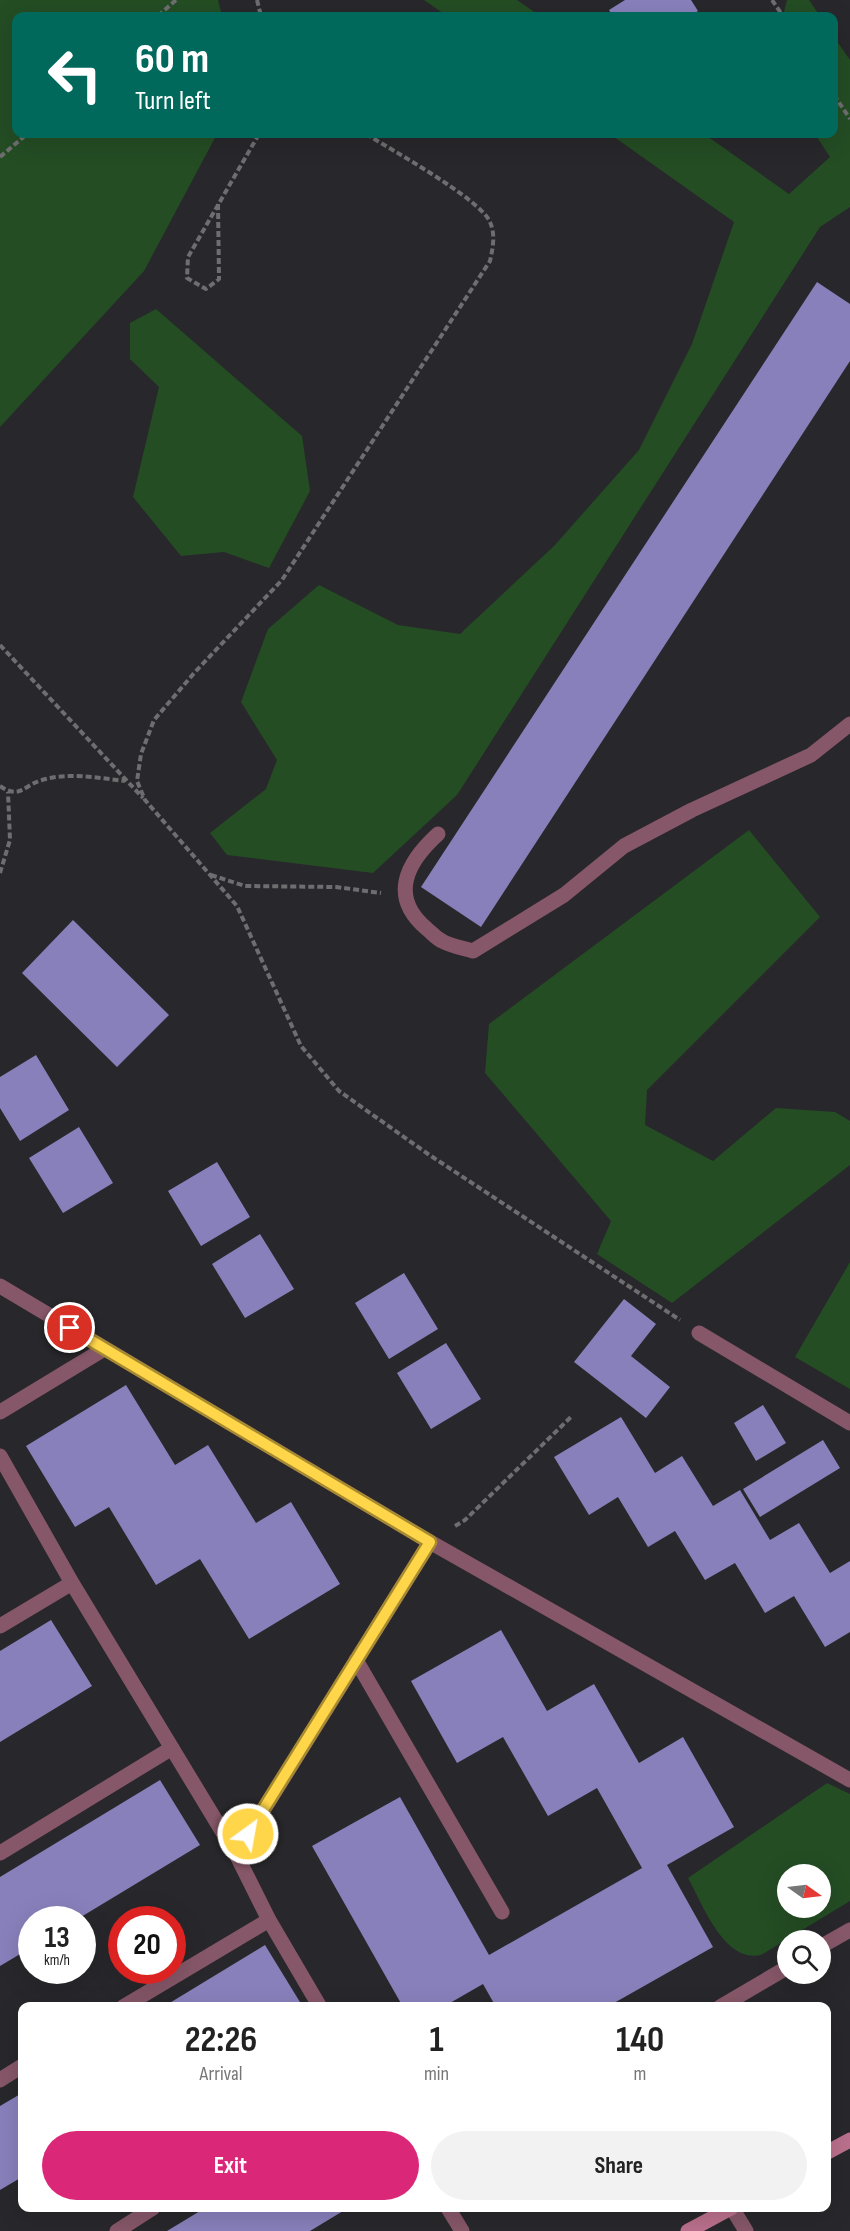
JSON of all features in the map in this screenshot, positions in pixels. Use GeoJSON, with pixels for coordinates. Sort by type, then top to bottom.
{"type":"FeatureCollection","features":[{"type":"Feature","properties":{"kind":"main road"},"geometry":{"type":"LineString","coordinates":[[831,2150],[850,2140]]}},
{"type":"Feature","properties":{"kind":"main road"},"geometry":{"type":"LineString","coordinates":[[688,2231],[724,2212]]}},
{"type":"Feature","properties":{"kind":"street"},"geometry":{"type":"LineString","coordinates":[[438,834],[421,849],[405,881],[406,902],[414,918],[442,941],[473,951],[564,895],[624,846],[692,810],[811,755],[850,724]]}},
{"type":"Feature","properties":{"kind":"street"},"geometry":{"type":"LineString","coordinates":[[0,1286],[430,1542],[850,1780]]}},
{"type":"Feature","properties":{"kind":"street"},"geometry":{"type":"LineString","coordinates":[[699,1333],[850,1423]]}},
{"type":"Feature","properties":{"kind":"street"},"geometry":{"type":"LineString","coordinates":[[0,1412],[104,1349]]}},
{"type":"Feature","properties":{"kind":"street"},"geometry":{"type":"LineString","coordinates":[[0,1456],[72,1583],[236,1854],[269,1920],[317,2002]]}},
{"type":"Feature","properties":{"kind":"street"},"geometry":{"type":"LineString","coordinates":[[236,1854],[430,1542]]}},
{"type":"Feature","properties":{"kind":"street"},"geometry":{"type":"LineString","coordinates":[[0,1626],[72,1583]]}},
{"type":"Feature","properties":{"kind":"street"},"geometry":{"type":"LineString","coordinates":[[356,1660],[502,1912]]}},
{"type":"Feature","properties":{"kind":"street"},"geometry":{"type":"LineString","coordinates":[[0,1853],[172,1748]]}},
{"type":"Feature","properties":{"kind":"street"},"geometry":{"type":"LineString","coordinates":[[131,2002],[269,1920]]}},
{"type":"Feature","properties":{"kind":"street"},"geometry":{"type":"LineString","coordinates":[[831,1941],[850,1930]]}},
{"type":"Feature","properties":{"kind":"street"},"geometry":{"type":"LineString","coordinates":[[728,2002],[777,1973]]}},
{"type":"Feature","properties":{"kind":"street"},"geometry":{"type":"LineString","coordinates":[[0,2080],[18,2069]]}},
{"type":"Feature","properties":{"kind":"street"},"geometry":{"type":"LineString","coordinates":[[117,2231],[140,2225],[150,2212]]}},
{"type":"Feature","properties":{"kind":"street"},"geometry":{"type":"LineString","coordinates":[[450,2212],[462,2231]]}},
{"type":"Feature","properties":{"kind":"street"},"geometry":{"type":"LineString","coordinates":[[734,2212],[746,2231]]}},
{"type":"Feature","properties":{"kind":"path"},"geometry":{"type":"LineString","coordinates":[[163,12],[177,0]]}},
{"type":"Feature","properties":{"kind":"path"},"geometry":{"type":"LineString","coordinates":[[838,101],[850,119]]}},
{"type":"Feature","properties":{"kind":"path"},"geometry":{"type":"LineString","coordinates":[[0,157],[22,138]]}},
{"type":"Feature","properties":{"kind":"path"},"geometry":{"type":"LineString","coordinates":[[218,204],[219,279],[206,290],[187,278],[188,257],[218,204],[257,138]]}},
{"type":"Feature","properties":{"kind":"path"},"geometry":{"type":"LineString","coordinates":[[145,800],[137,781],[141,754],[154,720],[195,672],[282,580],[490,261],[494,241],[488,219],[466,198],[372,138]]}},
{"type":"Feature","properties":{"kind":"path"},"geometry":{"type":"LineString","coordinates":[[0,645],[145,800],[237,906],[301,1047],[339,1091],[428,1154],[699,1333]]}},
{"type":"Feature","properties":{"kind":"path"},"geometry":{"type":"LineString","coordinates":[[0,786],[8,792],[17,793],[41,780],[69,775],[126,781]]}},
{"type":"Feature","properties":{"kind":"path"},"geometry":{"type":"LineString","coordinates":[[0,873],[10,840],[8,792]]}},
{"type":"Feature","properties":{"kind":"path"},"geometry":{"type":"LineString","coordinates":[[210,874],[245,886],[336,887],[379,892],[406,902]]}},
{"type":"Feature","properties":{"kind":"path"},"geometry":{"type":"LineString","coordinates":[[430,1542],[465,1520],[572,1416]]}},
{"type":"Feature","properties":{"kind":"green space"},"geometry":{"type":"Polygon","coordinates":[[[0,0],[218,0],[221,12],[12,12],[12,138],[215,138],[144,271],[0,427],[0,0]]]}},
{"type":"Feature","properties":{"kind":"green space"},"geometry":{"type":"Polygon","coordinates":[[[424,0],[517,0],[534,12],[441,12],[424,0]]]}},
{"type":"Feature","properties":{"kind":"green space"},"geometry":{"type":"Polygon","coordinates":[[[787,0],[809,0],[817,12],[784,12],[787,0]]]}},
{"type":"Feature","properties":{"kind":"green space"},"geometry":{"type":"Polygon","coordinates":[[[838,43],[850,60],[850,207],[820,227],[457,795],[373,873],[227,855],[210,833],[266,789],[277,760],[241,702],[268,629],[319,585],[398,625],[460,634],[554,546],[639,450],[692,344],[734,222],[616,138],[710,138],[789,194],[830,157],[818,138],[838,138],[838,43]]]}},
{"type":"Feature","properties":{"kind":"green space"},"geometry":{"type":"Polygon","coordinates":[[[156,309],[302,436],[310,491],[269,568],[224,552],[181,556],[133,497],[159,387],[130,359],[130,323],[156,309]]]}},
{"type":"Feature","properties":{"kind":"green space"},"geometry":{"type":"Polygon","coordinates":[[[749,830],[820,917],[647,1090],[645,1125],[713,1161],[776,1108],[835,1112],[850,1121],[850,1165],[672,1303],[597,1254],[611,1221],[485,1073],[489,1024],[749,830]]]}},
{"type":"Feature","properties":{"kind":"green space"},"geometry":{"type":"Polygon","coordinates":[[[850,1262],[850,1389],[795,1357],[850,1262]]]}},
{"type":"Feature","properties":{"kind":"green space"},"geometry":{"type":"Polygon","coordinates":[[[827,1783],[850,1794],[850,1901],[831,1913],[831,1864],[777,1864],[777,1918],[822,1918],[802,1930],[777,1930],[777,1945],[761,1955],[748,1955],[736,1950],[726,1941],[708,1916],[688,1878],[827,1783]]]}},
{"type":"Feature","properties":{"kind":"building"},"geometry":{"type":"Polygon","coordinates":[[[625,0],[691,0],[698,11],[610,12],[609,10],[625,0]]]}},
{"type":"Feature","properties":{"kind":"building"},"geometry":{"type":"Polygon","coordinates":[[[817,282],[850,304],[850,361],[481,927],[421,887],[817,282]]]}},
{"type":"Feature","properties":{"kind":"building"},"geometry":{"type":"Polygon","coordinates":[[[73,920],[169,1015],[117,1067],[22,973],[73,920]]]}},
{"type":"Feature","properties":{"kind":"building"},"geometry":{"type":"Polygon","coordinates":[[[36,1055],[69,1110],[20,1141],[0,1108],[0,1077],[36,1055]]]}},
{"type":"Feature","properties":{"kind":"building"},"geometry":{"type":"Polygon","coordinates":[[[79,1127],[113,1183],[63,1213],[29,1158],[79,1127]]]}},
{"type":"Feature","properties":{"kind":"building"},"geometry":{"type":"Polygon","coordinates":[[[217,1162],[250,1217],[201,1246],[168,1191],[217,1162]]]}},
{"type":"Feature","properties":{"kind":"building"},"geometry":{"type":"Polygon","coordinates":[[[260,1234],[294,1289],[245,1318],[212,1264],[260,1234]]]}},
{"type":"Feature","properties":{"kind":"building"},"geometry":{"type":"Polygon","coordinates":[[[404,1273],[438,1329],[389,1359],[355,1303],[404,1273]]]}},
{"type":"Feature","properties":{"kind":"building"},"geometry":{"type":"Polygon","coordinates":[[[624,1299],[656,1324],[631,1356],[670,1387],[646,1418],[574,1362],[624,1299]]]}},
{"type":"Feature","properties":{"kind":"building"},"geometry":{"type":"Polygon","coordinates":[[[446,1343],[481,1399],[431,1429],[397,1373],[446,1343]]]}},
{"type":"Feature","properties":{"kind":"building"},"geometry":{"type":"Polygon","coordinates":[[[126,1385],[175,1465],[208,1445],[256,1523],[291,1502],[340,1584],[249,1639],[200,1559],[156,1585],[109,1507],[75,1527],[26,1446],[126,1385]]]}},
{"type":"Feature","properties":{"kind":"building"},"geometry":{"type":"Polygon","coordinates":[[[763,1405],[786,1443],[756,1461],[734,1423],[763,1405]]]}},
{"type":"Feature","properties":{"kind":"building"},"geometry":{"type":"Polygon","coordinates":[[[621,1417],[655,1473],[682,1456],[713,1506],[740,1490],[770,1540],[799,1523],[830,1573],[850,1561],[850,1632],[825,1647],[794,1596],[765,1613],[735,1563],[705,1580],[675,1531],[648,1547],[618,1497],[589,1515],[554,1457],[621,1417]]]}},
{"type":"Feature","properties":{"kind":"building"},"geometry":{"type":"Polygon","coordinates":[[[823,1440],[840,1468],[760,1517],[743,1489],[823,1440]]]}},
{"type":"Feature","properties":{"kind":"building"},"geometry":{"type":"Polygon","coordinates":[[[51,1620],[92,1686],[0,1742],[0,1651],[51,1620]]]}},
{"type":"Feature","properties":{"kind":"building"},"geometry":{"type":"Polygon","coordinates":[[[501,1630],[547,1711],[594,1684],[639,1763],[683,1737],[734,1827],[667,1865],[713,1947],[616,2002],[493,2002],[483,1984],[452,2002],[400,2002],[312,1846],[400,1797],[489,1955],[642,1868],[597,1788],[548,1816],[503,1737],[457,1763],[411,1681],[501,1630]]]}},
{"type":"Feature","properties":{"kind":"building"},"geometry":{"type":"Polygon","coordinates":[[[160,1780],[200,1845],[96,1908],[96,1906],[18,1906],[18,1955],[0,1966],[0,1877],[160,1780]]]}},
{"type":"Feature","properties":{"kind":"building"},"geometry":{"type":"Polygon","coordinates":[[[265,1945],[300,2002],[171,2002],[265,1945]]]}},
{"type":"Feature","properties":{"kind":"building"},"geometry":{"type":"Polygon","coordinates":[[[18,2095],[18,2179],[0,2190],[0,2106],[18,2095]]]}},
{"type":"Feature","properties":{"kind":"building"},"geometry":{"type":"Polygon","coordinates":[[[198,2212],[341,2212],[310,2231],[167,2231],[198,2212]]]}},
{"type":"Feature","properties":{"kind":"route"},"geometry":{"type":"LineString","coordinates":[[70,1328],[430,1542],[248,1834]]}}]}
